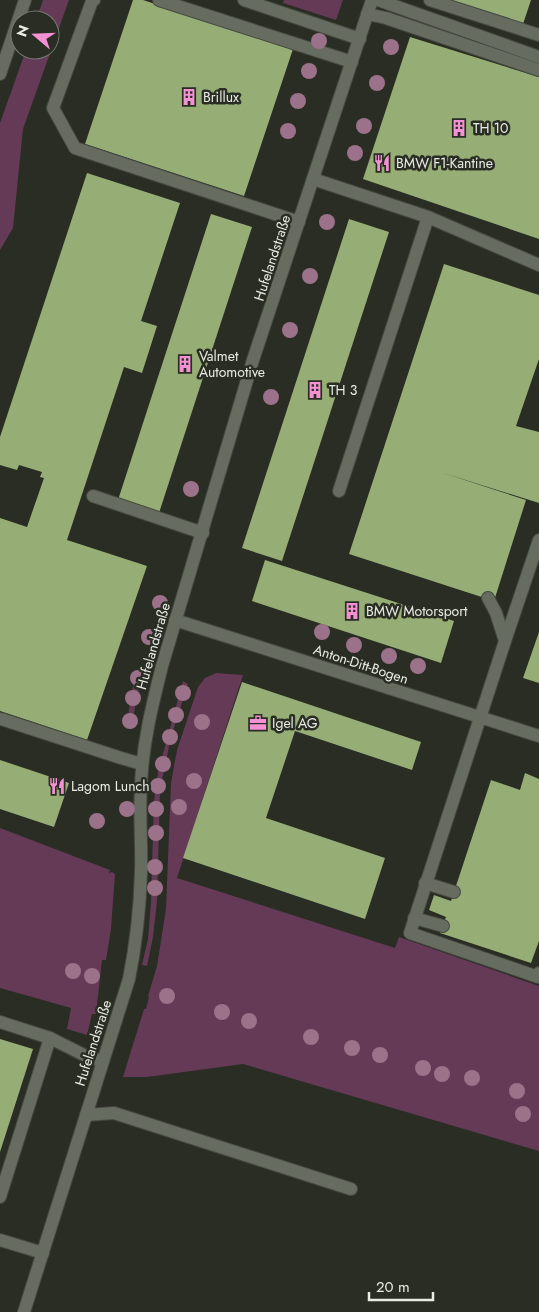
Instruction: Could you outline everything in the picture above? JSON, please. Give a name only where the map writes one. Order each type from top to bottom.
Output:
[{"type":"street","points":[[0,74],[25,0]]},
{"type":"street","points":[[94,0],[92,1],[53,108],[75,148],[299,222]]},
{"type":"street","points":[[159,0],[352,62]]},
{"type":"street","points":[[244,0],[360,38]]},
{"type":"street","name":"Hufelandstraße","points":[[24,1312],[129,978],[137,931],[141,873],[140,788],[142,764],[152,706],[175,620],[203,533],[253,360],[372,0]]},
{"type":"street","points":[[378,0],[539,57]]},
{"type":"street","points":[[430,0],[539,35]]},
{"type":"street","points":[[367,14],[386,18],[539,70]]},
{"type":"street","points":[[313,179],[428,217],[539,265]]},
{"type":"street","points":[[339,491],[428,217]]},
{"type":"street","points":[[92,496],[203,533]]},
{"type":"street","points":[[539,540],[410,933],[538,977],[539,973]]},
{"type":"street","points":[[488,598],[496,613],[505,641]]},
{"type":"street","name":"Anton-Ditt-Bogen","points":[[175,620],[539,736]]},
{"type":"street","points":[[1,718],[142,764]]},
{"type":"street","points":[[426,883],[454,892]]},
{"type":"street","points":[[414,918],[443,926]]},
{"type":"street","points":[[0,1022],[50,1038],[86,1056],[102,1061]]},
{"type":"street","points":[[0,1197],[50,1038]]},
{"type":"street","points":[[86,1115],[114,1113],[351,1189]]},
{"type":"street","points":[[0,1240],[42,1253]]},
{"type":"shaded area","points":[[43,0],[69,0],[60,25],[60,10],[40,10]]},
{"type":"shaded area","points":[[284,0],[343,0],[336,20],[283,3]]},
{"type":"shaded area","points":[[22,60],[48,60],[23,129],[13,228],[0,250],[0,123]]},
{"type":"shaded area","points":[[138,671],[142,672],[132,723],[126,729],[132,690]]},
{"type":"shaded area","points":[[216,673],[243,675],[177,878],[395,948],[399,937],[539,986],[539,1151],[243,1064],[147,1077],[123,1077],[144,1009],[146,1009],[157,966],[166,909],[171,783],[177,750],[198,687],[205,678]]},
{"type":"shaded area","points":[[183,681],[188,684],[171,737],[160,790],[157,901],[153,937],[147,966],[142,965],[148,939],[151,902],[154,801],[158,772]]},
{"type":"shaded area","points":[[0,828],[110,870],[109,873],[115,874],[111,929],[106,960],[102,960],[96,1014],[92,1014],[87,1035],[67,1029],[71,1008],[0,988]]},
{"type":"building","name":"Brillux","points":[[133,0],[143,0],[293,49],[244,196],[85,144]]},
{"type":"building","points":[[450,0],[531,0],[523,24]]},
{"type":"building","name":"TH 10","points":[[410,37],[539,77],[539,239],[363,179]]},
{"type":"building","points":[[87,173],[180,203],[141,321],[157,326],[142,373],[124,367],[67,540],[147,566],[87,740],[0,711],[0,518],[27,527],[44,478],[40,477],[42,472],[19,465],[17,470],[0,465],[0,437]]},
{"type":"building","name":"Valmet Automotive","points":[[211,214],[252,227],[159,513],[118,500]]},
{"type":"building","name":"TH 3","points":[[349,219],[389,232],[282,561],[242,548]]},
{"type":"building","points":[[444,264],[539,295],[539,359],[516,426],[539,432],[539,503],[440,472],[526,500],[494,601],[349,554]]},
{"type":"building","name":"BMW Motorsport","points":[[265,560],[454,621],[441,663],[252,601]]},
{"type":"building","points":[[539,632],[539,683],[523,678]]},
{"type":"building","points":[[242,682],[421,742],[412,770],[295,731],[266,818],[385,858],[365,919],[183,858]]},
{"type":"building","points":[[0,760],[69,783],[54,827],[0,809]]},
{"type":"building","points":[[525,773],[539,779],[539,941],[531,963],[440,933],[446,917],[429,910],[434,895],[451,901],[491,780],[520,790]]},
{"type":"building","points":[[0,1039],[33,1049],[0,1152]]},
{"type":"place","name":"Brillux","points":[[189,97]]},
{"type":"place","name":"TH 10","points":[[459,128]]},
{"type":"place","name":"BMW F1-Kantine","points":[[382,163]]},
{"type":"place","name":"Valmet Automotive","points":[[185,364]]},
{"type":"place","name":"TH 3","points":[[315,390]]},
{"type":"place","name":"BMW Motorsport","points":[[352,611]]},
{"type":"place","name":"Igel AG","points":[[258,723]]},
{"type":"place","name":"Lagom Lunch","points":[[57,786]]}]
